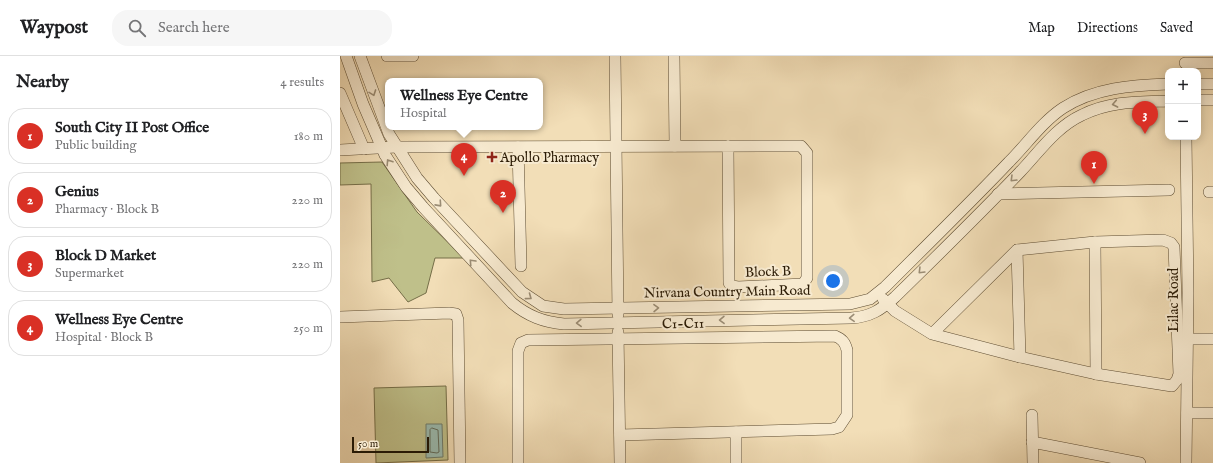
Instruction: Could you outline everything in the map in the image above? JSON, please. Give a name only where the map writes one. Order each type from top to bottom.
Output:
[{"type":"street","points":[[346,56],[363,104],[382,148]]},
{"type":"street","name":"Nirvana Country Main Road","points":[[360,56],[385,123]]},
{"type":"street","points":[[387,56],[413,56]]},
{"type":"street","points":[[615,56],[620,463]]},
{"type":"street","points":[[674,56],[675,146]]},
{"type":"street","points":[[1185,63],[1213,63]]},
{"type":"street","name":"Nirvana Country Main Road","points":[[388,130],[396,147],[417,178],[511,282],[532,300],[553,308],[850,304],[864,302],[878,294],[1010,162],[1037,131],[1063,108],[1104,91],[1139,85],[1165,84]]},
{"type":"street","points":[[1201,84],[1213,84]]},
{"type":"street","points":[[340,93],[364,149]]},
{"type":"street","points":[[1201,100],[1213,100]]},
{"type":"street","name":"Nirvana Country Main Road","points":[[382,148],[406,187],[500,292],[524,313],[550,323],[618,330],[851,318],[869,315],[887,304],[998,194],[1057,132],[1071,120],[1095,109],[1122,102],[1165,101]]},
{"type":"street","name":"Lilac Road","points":[[1186,140],[1188,339],[1186,463]]},
{"type":"street","name":"Block B","points":[[340,150],[396,147],[796,145],[801,146],[806,150],[807,278],[803,284],[738,287],[729,283],[728,146]]},
{"type":"street","points":[[518,146],[521,266]]},
{"type":"street","points":[[998,194],[1169,190]]},
{"type":"street","points":[[878,294],[895,311],[932,334],[1020,357],[1096,374],[1168,387],[1175,384],[1179,374],[1174,247],[1171,243],[1162,240],[1095,242],[1017,250],[932,334]]},
{"type":"street","points":[[1095,242],[1096,374]]},
{"type":"street","points":[[1017,250],[1020,357]]},
{"type":"street","points":[[340,317],[456,314],[458,320],[460,463]]},
{"type":"street","name":"C1-C11","points":[[518,463],[518,351],[522,344],[528,340],[618,330],[835,336],[842,339],[847,350],[847,415],[839,427],[832,429],[736,432]]},
{"type":"street","points":[[1188,339],[1213,338]]},
{"type":"street","points":[[1187,413],[1213,413]]},
{"type":"street","points":[[1032,415],[1033,463]]},
{"type":"street","points":[[620,435],[736,432],[736,463]]},
{"type":"street","points":[[1032,442],[1102,460],[1140,463]]},
{"type":"green space","points":[[382,162],[417,212],[464,258],[435,258],[426,293],[408,302],[389,278],[372,282],[371,184],[340,185],[340,163]]},
{"type":"green space","points":[[446,386],[448,460],[376,463],[374,388]]},
{"type":"water","points":[[426,424],[442,424],[443,457],[426,458]]},
{"type":"place","name":"Block D Market","points":[[1145,134]]},
{"type":"place","name":"Apollo Pharmacy","points":[[492,157]]},
{"type":"place","name":"Wellness Eye Centre","points":[[464,176]]},
{"type":"place","name":"South City II Post Office","points":[[1094,184]]},
{"type":"place","name":"Genius","points":[[503,213]]}]
